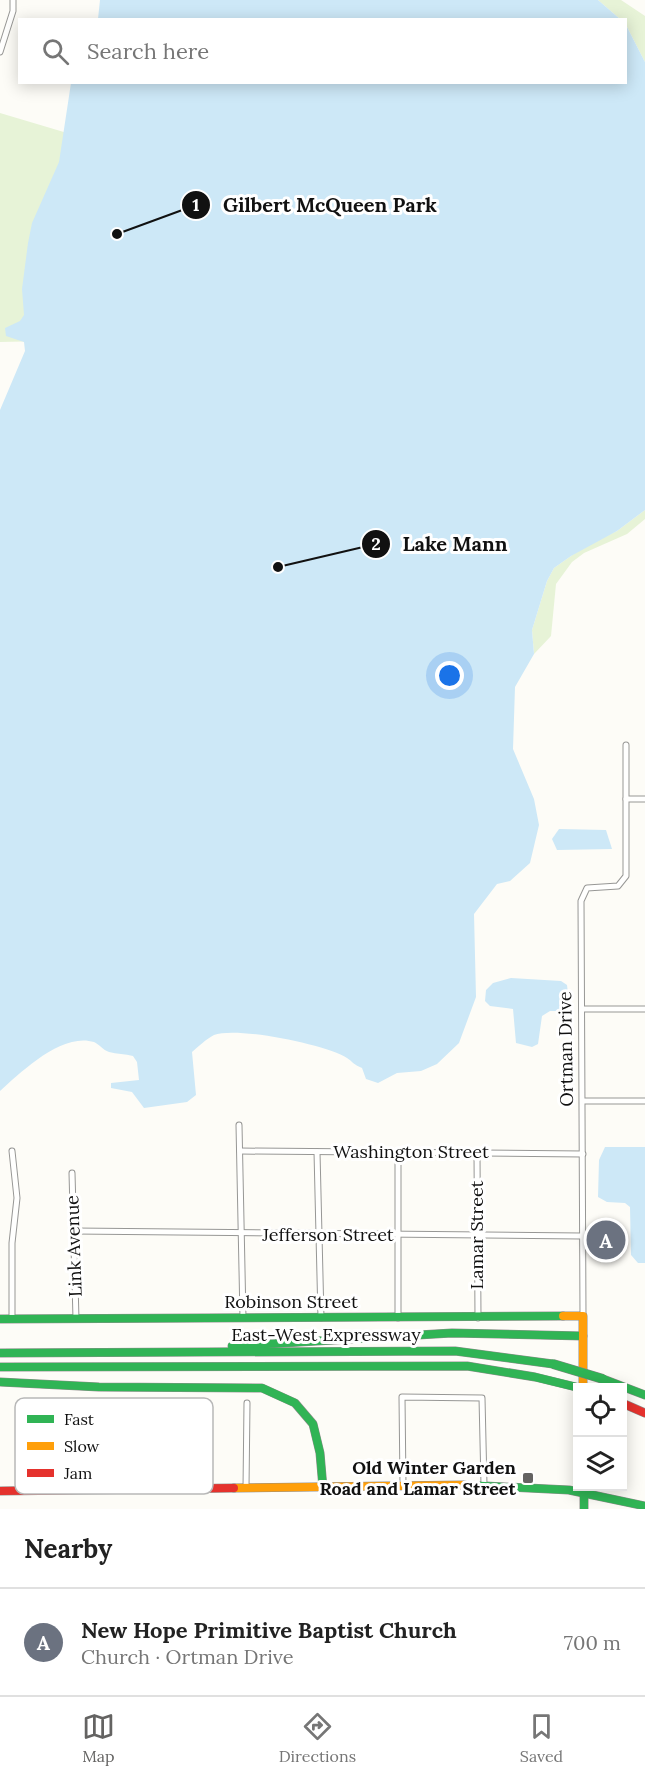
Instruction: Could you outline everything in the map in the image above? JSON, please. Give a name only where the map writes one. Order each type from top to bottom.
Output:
[{"type":"main road","name":"Robinson Street","points":[[0,1318],[583,1316]]},
{"type":"main road","name":"Ortman Drive","points":[[582,1383],[583,1316]]},
{"type":"main road","points":[[67,1353],[306,1343],[474,1331],[526,1331],[583,1336]]},
{"type":"main road","name":"East-West Expressway","points":[[0,1353],[455,1351],[552,1364],[603,1379],[645,1395]]},
{"type":"main road","name":"East-West Expressway","points":[[0,1367],[467,1366],[573,1386]]},
{"type":"main road","points":[[0,1382],[99,1387],[262,1388],[282,1393],[304,1410],[318,1429],[323,1488]]},
{"type":"main road","points":[[627,1405],[645,1413]]},
{"type":"main road","points":[[213,1488],[484,1485],[573,1489]]},
{"type":"main road","points":[[0,1491],[15,1491]]},
{"type":"main road","points":[[584,1491],[584,1509]]},
{"type":"main road","points":[[588,1491],[645,1506]]},
{"type":"street","points":[[0,52],[13,0]]},
{"type":"street","name":"Ortman Drive","points":[[583,1316],[581,1236],[582,895],[592,886],[613,887],[623,882],[626,876],[626,745]]},
{"type":"street","points":[[626,799],[645,800]]},
{"type":"street","points":[[582,1010],[645,1010]]},
{"type":"street","points":[[583,1101],[645,1101]]},
{"type":"street","points":[[239,1125],[243,1318]]},
{"type":"street","points":[[12,1151],[17,1198],[12,1242],[12,1319]]},
{"type":"street","name":"Washington Street","points":[[240,1151],[583,1154]]},
{"type":"street","points":[[317,1152],[321,1318]]},
{"type":"street","points":[[398,1152],[398,1318]]},
{"type":"street","name":"Lamar Street","points":[[477,1153],[478,1318]]},
{"type":"street","name":"Link Avenue","points":[[72,1173],[76,1319]]},
{"type":"street","name":"Jefferson Street","points":[[74,1231],[581,1236]]},
{"type":"street","points":[[403,1486],[402,1397],[482,1398],[484,1485]]},
{"type":"street","points":[[246,1488],[247,1403]]},
{"type":"green space","points":[[598,0],[621,0],[645,16],[645,62],[627,27],[627,18],[619,18]]},
{"type":"green space","points":[[0,113],[235,183],[234,337],[0,342]]},
{"type":"green space","points":[[645,510],[645,519],[627,534],[584,553],[572,562],[556,584],[551,636],[534,654],[532,630],[547,581],[554,568],[585,546],[617,531]]},
{"type":"water","points":[[100,0],[598,0],[619,18],[98,18]]},
{"type":"water","points":[[627,27],[645,62],[645,510],[617,531],[554,568],[547,581],[532,630],[534,654],[515,687],[513,749],[534,799],[539,825],[530,863],[510,881],[497,884],[474,914],[476,997],[459,1043],[437,1064],[421,1071],[397,1073],[378,1083],[366,1079],[362,1068],[347,1058],[321,1048],[282,1038],[225,1033],[214,1035],[192,1052],[196,1095],[187,1102],[144,1108],[132,1092],[111,1088],[111,1083],[139,1080],[137,1062],[133,1056],[109,1052],[94,1042],[82,1040],[56,1048],[43,1056],[0,1091],[0,410],[25,351],[24,342],[6,336],[5,328],[20,321],[24,315],[22,289],[32,223],[59,162],[71,84],[627,84]]},
{"type":"water","points":[[559,829],[606,830],[612,849],[557,850],[552,839]]},
{"type":"water","points":[[511,978],[561,981],[567,985],[570,1011],[550,1011],[542,1016],[538,1044],[532,1047],[516,1043],[513,1009],[490,1006],[485,1001],[486,990],[493,983]]},
{"type":"water","points":[[605,1147],[645,1147],[645,1263],[638,1263],[631,1255],[630,1207],[625,1203],[607,1202],[598,1197],[599,1160]]},
{"type":"traffic: fast","points":[[0,1319],[563,1316]]},
{"type":"traffic: fast","points":[[232,1346],[452,1333],[583,1336]]},
{"type":"traffic: fast","points":[[0,1353],[455,1351],[553,1364]]},
{"type":"traffic: fast","points":[[553,1364],[603,1379]]},
{"type":"traffic: fast","points":[[0,1367],[467,1366],[535,1377],[573,1386]]},
{"type":"traffic: fast","points":[[603,1379],[645,1395]]},
{"type":"traffic: fast","points":[[0,1382],[99,1387],[262,1388],[295,1403],[313,1424],[320,1453],[323,1488]]},
{"type":"traffic: fast","points":[[465,1485],[569,1490],[645,1506]]},
{"type":"traffic: fast","points":[[584,1491],[584,1509]]},
{"type":"traffic: slow","points":[[563,1316],[583,1316],[583,1383]]},
{"type":"traffic: slow","points":[[234,1488],[465,1485]]},
{"type":"traffic: jam","points":[[627,1405],[645,1413]]},
{"type":"traffic: jam","points":[[213,1488],[234,1488]]},
{"type":"traffic: jam","points":[[0,1491],[15,1491]]},
{"type":"place","name":"Gilbert McQueen Park","points":[[117,234]]},
{"type":"place","name":"Lake Mann","points":[[278,567]]},
{"type":"place","name":"New Hope Primitive Baptist Church","points":[[606,1240]]},
{"type":"place","name":"Old Winter Garden Road and Lamar Street","points":[[528,1478]]}]
